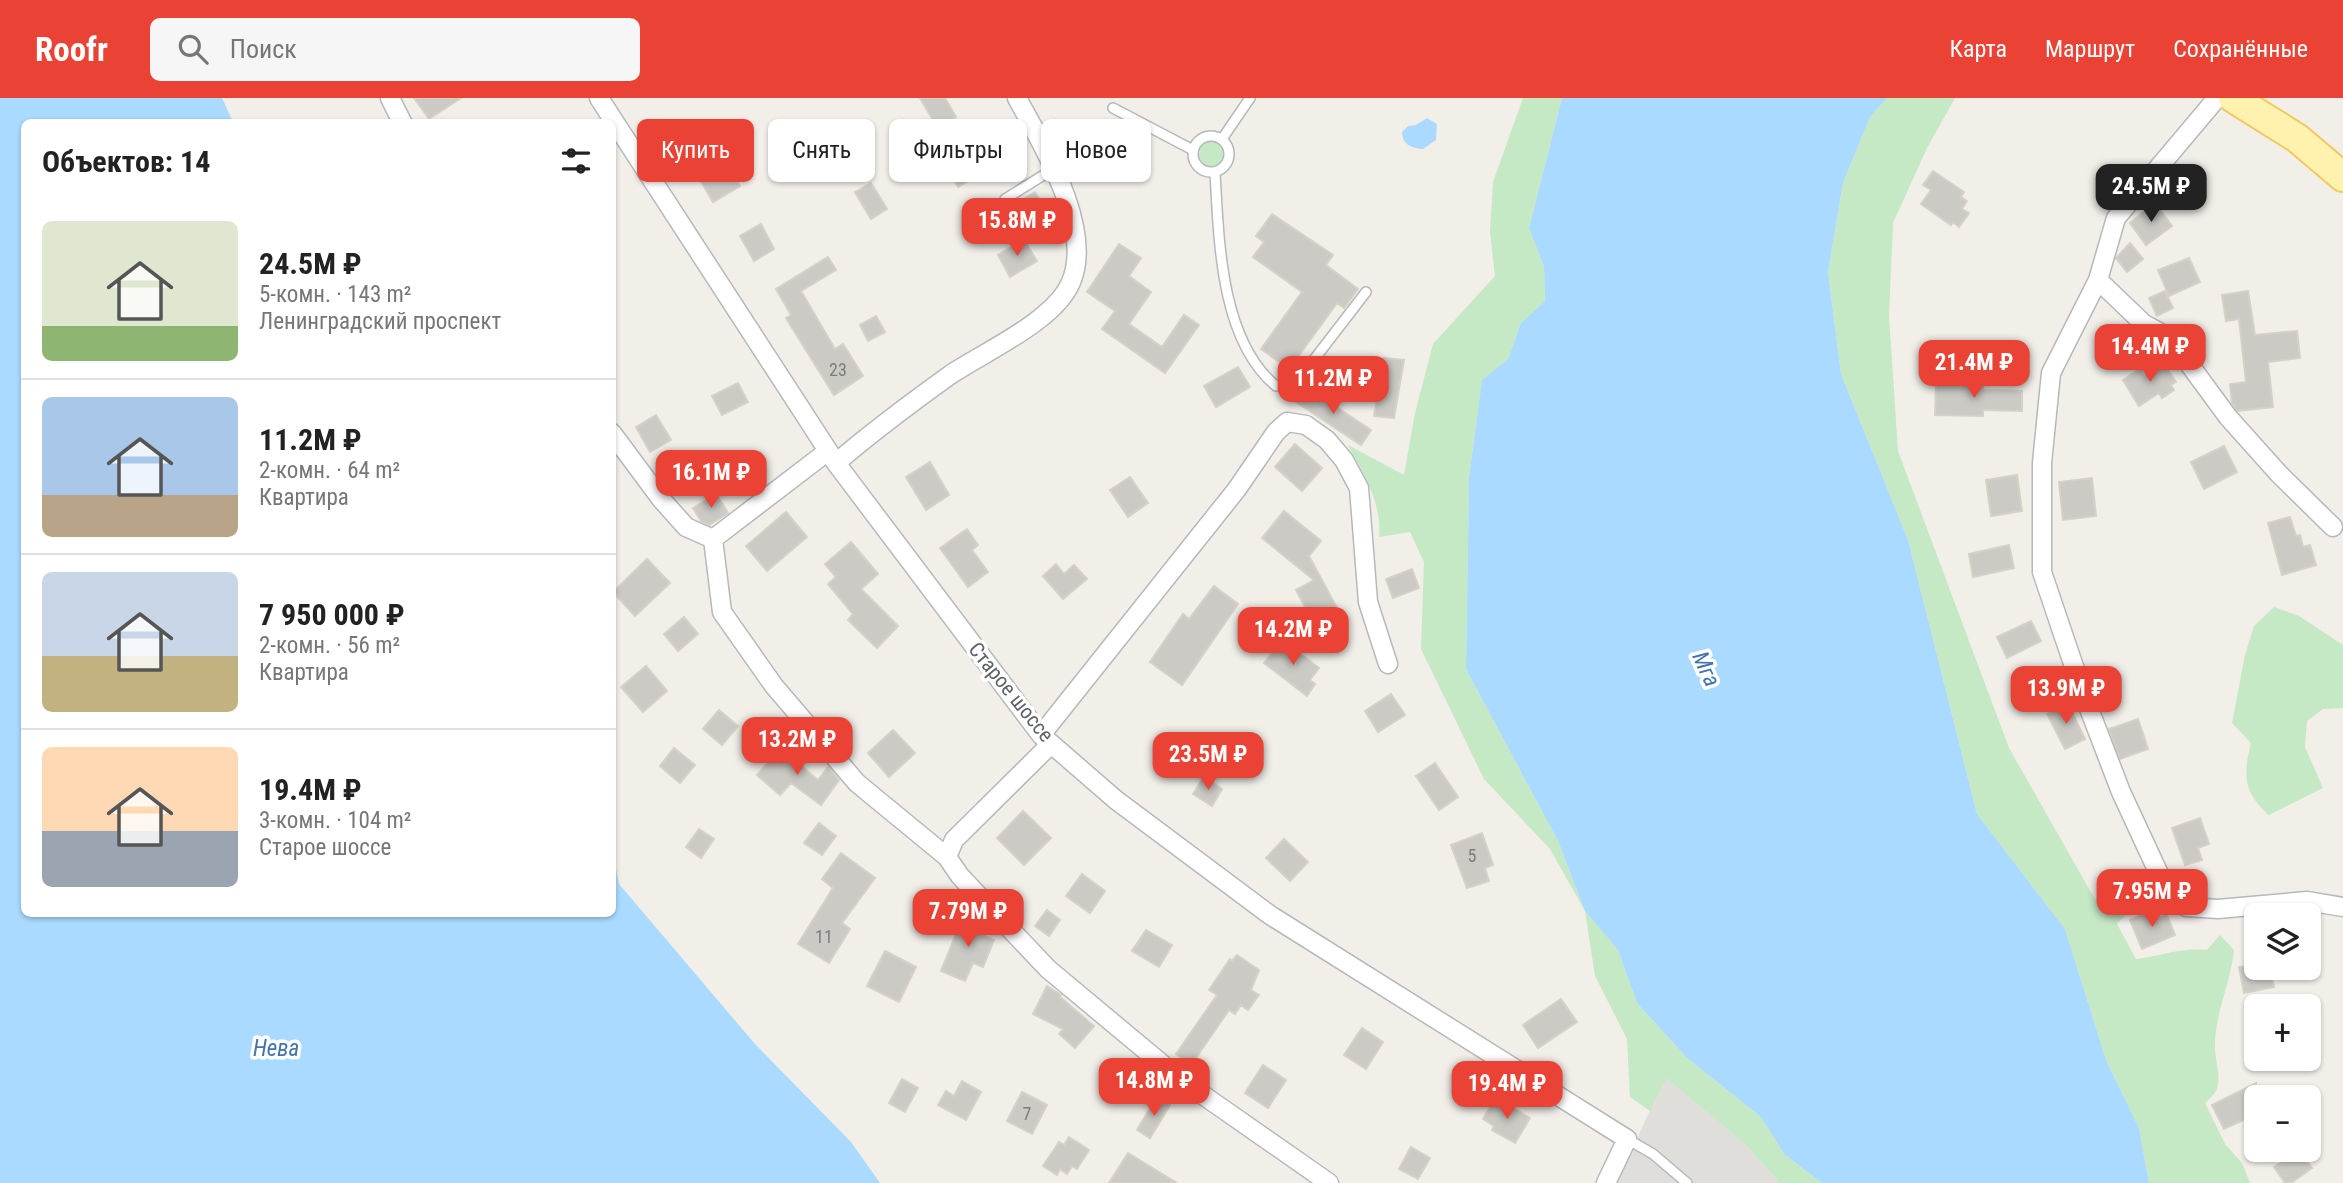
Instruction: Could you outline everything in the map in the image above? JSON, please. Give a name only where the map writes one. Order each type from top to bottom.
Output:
[{"type":"main road","points":[[2233,98],[2297,138],[2342,174]]},
{"type":"street","points":[[390,98],[400,119]]},
{"type":"street","name":"Старое шоссе","points":[[599,98],[613,119]]},
{"type":"street","points":[[1017,98],[1041,142]]},
{"type":"street","points":[[2217,98],[2116,218],[2098,280],[2051,373],[2042,463],[2042,572],[2083,693],[2121,792],[2166,889],[2186,907],[2218,909],[2307,901],[2343,907]]},
{"type":"street","name":"Старое шоссе","points":[[616,124],[832,457],[1046,739],[1116,800],[1270,915],[1627,1139]]},
{"type":"street","points":[[713,539],[1058,303],[1072,281],[1075,253],[1074,224],[1060,182]]},
{"type":"street","points":[[2098,280],[2144,324],[2170,338],[2228,417],[2279,474],[2333,527]]},
{"type":"street","points":[[947,857],[954,840],[1046,739],[1237,489],[1276,432],[1287,422],[1306,425],[1327,440],[1344,460],[1359,488],[1368,602],[1388,664]]},
{"type":"street","points":[[616,438],[661,499],[686,527],[713,539]]},
{"type":"street","points":[[713,539],[722,612],[774,686],[857,783],[947,857],[960,876],[1058,978],[1180,1079],[1329,1183]]},
{"type":"street","points":[[1606,1183],[1627,1139]]},
{"type":"lane","points":[[1222,139],[1250,98]]},
{"type":"lane","points":[[1112,107],[1193,150]]},
{"type":"lane","points":[[1215,136],[1227,144],[1230,158],[1222,170],[1207,172],[1196,164],[1193,150],[1201,138],[1215,136]]},
{"type":"lane","points":[[1215,173],[1219,242],[1228,293],[1241,337],[1262,375],[1276,386],[1296,383],[1366,292]]},
{"type":"lane","points":[[1005,199],[1041,177]]},
{"type":"lane","points":[[1627,1139],[1653,1154],[1687,1183]]},
{"type":"shaded area","points":[[1665,1077],[1745,1144],[1780,1183],[1617,1183]]},
{"type":"green space","points":[[1523,98],[1562,98],[1529,228],[1544,267],[1545,301],[1521,323],[1508,359],[1482,380],[1469,477],[1466,669],[1558,841],[1585,911],[1550,849],[1484,779],[1421,649],[1424,562],[1410,532],[1379,537],[1375,501],[1348,445],[1404,475],[1415,413],[1433,344],[1495,276],[1490,232],[1493,182]]},
{"type":"green space","points":[[1887,98],[1955,98],[1927,148],[1893,223],[1889,316],[1898,451],[2009,748],[2096,901],[2107,876],[2136,874],[2147,892],[2117,924],[2136,959],[2180,951],[2207,950],[2220,935],[2234,950],[2215,1035],[2218,1086],[2205,1103],[2225,1144],[2242,1163],[2250,1183],[2149,1183],[2139,1128],[2106,1060],[2065,929],[1977,814],[1908,540],[1841,374],[1828,272],[1843,183],[1870,117]]},
{"type":"green space","points":[[1212,141],[1221,145],[1225,154],[1221,163],[1212,167],[1203,163],[1199,154],[1203,145]]},
{"type":"green space","points":[[2274,607],[2299,616],[2343,645],[2343,708],[2323,709],[2307,721],[2305,747],[2323,788],[2269,815],[2254,799],[2247,782],[2251,743],[2232,723],[2245,655],[2254,626]]},
{"type":"green space","points":[[1585,911],[1618,950],[1637,1003],[1687,1058],[1761,1117],[1784,1154],[1822,1183],[1780,1183],[1745,1144],[1666,1078],[1650,1111],[1630,1097],[1627,1039],[1595,976]]},
{"type":"water","name":"Нева","points":[[0,98],[222,98],[232,119],[21,119],[21,917],[616,917],[616,870],[619,884],[755,1044],[851,1142],[880,1183],[0,1183]]},
{"type":"water","name":"Мга","points":[[1562,98],[1887,98],[1870,117],[1843,183],[1828,272],[1841,374],[1908,540],[1977,814],[2065,929],[2106,1060],[2139,1128],[2149,1183],[1822,1183],[1784,1154],[1761,1117],[1687,1058],[1637,1003],[1618,950],[1585,911],[1558,841],[1466,669],[1469,477],[1482,380],[1508,359],[1521,323],[1545,301],[1544,267],[1529,228]]},
{"type":"water","points":[[1427,118],[1437,124],[1436,140],[1423,149],[1408,145],[1402,132],[1408,126],[1416,125]]},
{"type":"building","points":[[414,98],[461,98],[429,119]]},
{"type":"building","points":[[920,98],[945,98],[956,117],[932,119]]},
{"type":"building","points":[[1933,171],[1964,192],[1961,197],[1967,201],[1962,209],[1969,213],[1959,227],[1953,222],[1951,225],[1921,204],[1931,190],[1923,185]]},
{"type":"building","points":[[701,182],[738,182],[740,186],[713,202]]},
{"type":"building","points":[[871,183],[887,209],[871,219],[855,192]]},
{"type":"building","points":[[1035,192],[1045,208],[1011,228],[1002,212]]},
{"type":"building","points":[[2155,203],[2172,226],[2146,245],[2130,223]]},
{"type":"building","points":[[1272,214],[1333,255],[1326,265],[1358,289],[1344,308],[1337,303],[1289,369],[1261,349],[1302,292],[1253,257],[1264,242],[1256,236]]},
{"type":"building","points":[[761,224],[774,249],[754,261],[740,236]]},
{"type":"building","points":[[1024,240],[1037,261],[1010,277],[998,255]]},
{"type":"building","points":[[2130,243],[2143,259],[2127,272],[2116,258]]},
{"type":"building","points":[[1119,244],[1141,258],[1129,276],[1151,292],[1129,324],[1162,347],[1184,315],[1199,325],[1165,373],[1102,329],[1115,311],[1087,292]]},
{"type":"building","points":[[828,257],[836,270],[801,291],[835,349],[843,344],[863,376],[834,395],[786,318],[791,315],[776,289]]},
{"type":"building","points":[[2189,258],[2200,282],[2169,296],[2158,270]]},
{"type":"building","points":[[2165,291],[2173,308],[2157,316],[2149,298]]},
{"type":"building","points":[[2248,291],[2255,335],[2297,331],[2300,358],[2268,362],[2273,407],[2237,411],[2232,403],[2230,384],[2246,382],[2239,319],[2226,321],[2222,295]]},
{"type":"building","points":[[876,316],[885,332],[868,341],[860,325]]},
{"type":"building","points":[[1384,358],[1404,360],[1394,418],[1374,416]]},
{"type":"building","points":[[2164,364],[2176,382],[2171,385],[2174,390],[2162,398],[2159,393],[2139,406],[2123,380],[2140,369],[2144,376]]},
{"type":"building","points":[[1238,367],[1250,387],[1216,407],[1204,386]]},
{"type":"building","points":[[738,383],[748,402],[722,415],[712,396]]},
{"type":"building","points":[[1936,383],[1983,384],[1983,390],[2022,391],[2022,411],[1983,410],[1983,416],[1935,415]]},
{"type":"building","points":[[1306,387],[1371,430],[1361,445],[1296,402]]},
{"type":"building","points":[[656,415],[671,440],[650,452],[636,427]]},
{"type":"building","points":[[1295,444],[1322,468],[1302,491],[1275,467]]},
{"type":"building","points":[[2224,446],[2237,472],[2204,489],[2191,462]]},
{"type":"building","points":[[930,462],[949,495],[926,510],[906,477]]},
{"type":"building","points":[[2017,475],[2022,511],[1991,516],[1986,480]]},
{"type":"building","points":[[1130,477],[1148,503],[1128,517],[1110,490]]},
{"type":"building","points":[[2092,478],[2096,516],[2063,520],[2059,482]]},
{"type":"building","points":[[716,494],[728,513],[709,525],[701,521],[693,508]]},
{"type":"building","points":[[1284,511],[1321,541],[1309,556],[1336,606],[1312,620],[1296,590],[1314,580],[1262,538]]},
{"type":"building","points":[[786,512],[807,537],[767,571],[746,546]]},
{"type":"building","points":[[2290,517],[2303,547],[2310,545],[2316,565],[2282,575],[2268,523]]},
{"type":"building","points":[[967,529],[978,545],[972,550],[988,572],[968,587],[940,548]]},
{"type":"building","points":[[851,542],[878,574],[861,589],[898,626],[877,648],[848,620],[853,614],[828,584],[836,577],[825,564]]},
{"type":"building","points":[[2009,545],[2014,568],[1973,577],[1969,554]]},
{"type":"building","points":[[647,559],[670,583],[635,616],[616,595],[616,589]]},
{"type":"building","points":[[1056,564],[1064,574],[1074,565],[1087,579],[1063,599],[1043,576]]},
{"type":"building","points":[[1412,569],[1419,588],[1393,598],[1386,579]]},
{"type":"building","points":[[1214,586],[1238,604],[1182,685],[1150,662],[1183,614],[1189,619]]},
{"type":"building","points":[[684,617],[698,634],[678,651],[664,634]]},
{"type":"building","points":[[2031,621],[2041,641],[2007,658],[1997,637]]},
{"type":"building","points":[[1282,640],[1319,668],[1310,680],[1315,684],[1307,696],[1264,663]]},
{"type":"building","points":[[646,666],[667,691],[643,712],[621,687]]},
{"type":"building","points":[[1391,694],[1405,715],[1378,732],[1365,711]]},
{"type":"building","points":[[2068,704],[2085,739],[2065,749],[2047,714]]},
{"type":"building","points":[[719,710],[738,726],[722,745],[703,729]]},
{"type":"building","points":[[2138,719],[2148,749],[2120,759],[2109,729]]},
{"type":"building","points":[[893,730],[915,753],[889,777],[868,753]]},
{"type":"building","points":[[674,748],[695,765],[680,783],[660,766]]},
{"type":"building","points":[[780,748],[818,780],[828,767],[839,780],[821,805],[791,783],[780,795],[757,775]]},
{"type":"building","points":[[1435,763],[1458,797],[1439,810],[1416,776]]},
{"type":"building","points":[[1204,777],[1222,789],[1212,806],[1193,794]]},
{"type":"building","points":[[1023,811],[1051,838],[1024,865],[997,838]]},
{"type":"building","points":[[2200,818],[2209,844],[2198,848],[2202,860],[2185,865],[2172,828]]},
{"type":"building","points":[[819,823],[836,836],[822,855],[804,843]]},
{"type":"building","points":[[699,829],[714,839],[701,858],[686,847]]},
{"type":"building","points":[[1482,833],[1493,865],[1485,868],[1489,881],[1467,888],[1451,845]]},
{"type":"building","points":[[1284,839],[1308,862],[1290,881],[1266,858]]},
{"type":"building","points":[[841,853],[875,878],[842,923],[850,929],[829,963],[798,944],[833,888],[822,879]]},
{"type":"building","points":[[1082,874],[1105,891],[1090,913],[1066,896]]},
{"type":"building","points":[[1047,910],[1060,920],[1049,936],[1035,926]]},
{"type":"building","points":[[2150,911],[2154,920],[2167,915],[2175,935],[2142,949],[2130,920]]},
{"type":"building","points":[[963,917],[988,927],[984,936],[994,940],[983,967],[973,963],[965,981],[941,971]]},
{"type":"building","points":[[1146,930],[1172,945],[1159,967],[1132,951]]},
{"type":"building","points":[[885,951],[916,967],[899,1002],[867,986]]},
{"type":"building","points":[[1237,955],[1259,970],[1251,990],[1259,995],[1248,1010],[1241,1005],[1235,1014],[1229,1010],[1191,1065],[1176,1054],[1217,995],[1209,990],[1230,959],[1232,961]]},
{"type":"building","points":[[2244,966],[2244,980],[2273,980],[2274,987],[2244,993],[2239,967]]},
{"type":"building","points":[[1047,986],[1061,995],[1060,997],[1094,1026],[1075,1048],[1059,1034],[1063,1029],[1033,1014]]},
{"type":"building","points":[[1561,999],[1577,1022],[1538,1048],[1523,1025]]},
{"type":"building","points":[[1362,1028],[1383,1042],[1366,1069],[1344,1055]]},
{"type":"building","points":[[1263,1065],[1286,1080],[1268,1108],[1245,1093]]},
{"type":"building","points":[[902,1079],[918,1088],[905,1112],[889,1103]]},
{"type":"building","points":[[962,1081],[981,1092],[966,1120],[938,1105],[946,1091],[954,1096]]},
{"type":"building","points":[[2244,1089],[2244,1120],[2224,1129],[2212,1105]]},
{"type":"building","points":[[1022,1092],[1047,1105],[1032,1134],[1007,1121]]},
{"type":"building","points":[[1157,1097],[1170,1105],[1150,1138],[1137,1130]]},
{"type":"building","points":[[1493,1102],[1505,1109],[1508,1105],[1530,1118],[1515,1143],[1492,1130],[1494,1126],[1483,1119]]},
{"type":"building","points":[[1069,1137],[1089,1150],[1077,1169],[1072,1166],[1067,1174],[1060,1169],[1057,1175],[1043,1166],[1059,1142],[1064,1145]]},
{"type":"building","points":[[1411,1147],[1430,1158],[1418,1179],[1399,1169]]},
{"type":"building","points":[[1128,1153],[1177,1183],[1109,1183]]},
{"type":"building","points":[[2282,1162],[2308,1162],[2312,1168],[2291,1183],[2285,1183],[2274,1167]]}]
